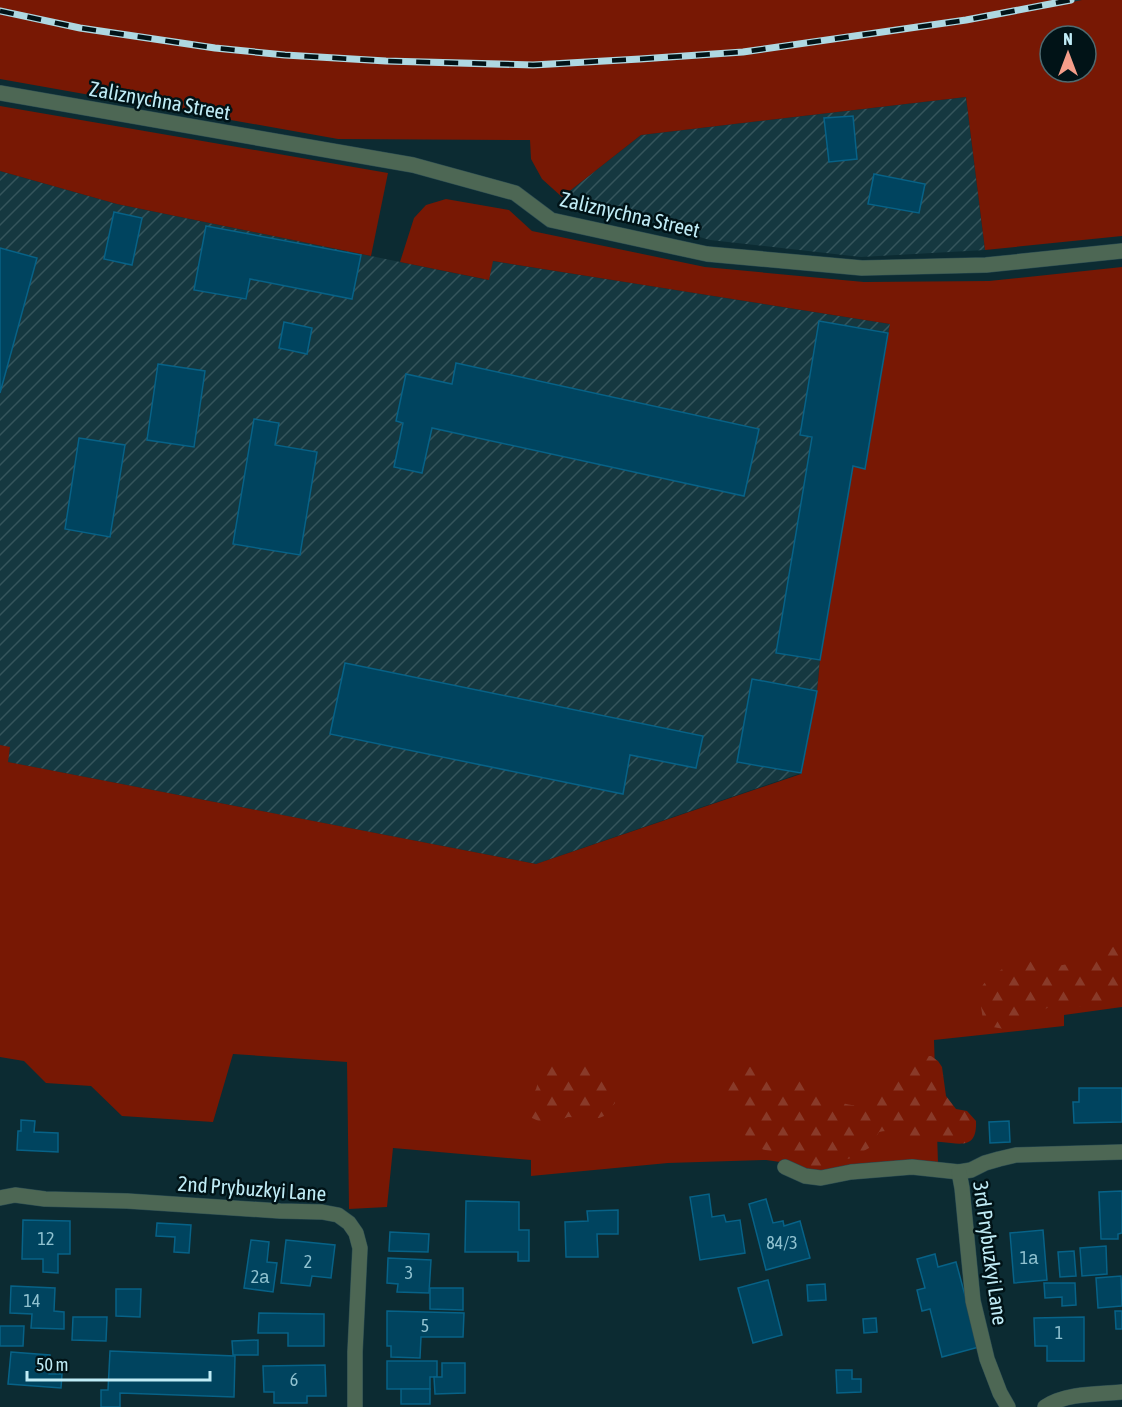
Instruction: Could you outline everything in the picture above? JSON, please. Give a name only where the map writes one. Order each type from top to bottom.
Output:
[{"type":"street","name":"Zaliznychna Street","points":[[0,93],[413,165],[515,193],[551,220],[707,254],[862,268],[986,265],[1122,251]]},
{"type":"street","name":"3rd Prybuzkyi Lane","points":[[785,1167],[805,1176],[821,1178],[851,1172],[912,1167],[959,1172],[971,1170],[999,1158],[1027,1154],[1122,1152]]},
{"type":"street","name":"3rd Prybuzkyi Lane","points":[[959,1172],[973,1301],[987,1359],[1008,1407]]},
{"type":"street","name":"2nd Prybuzkyi Lane","points":[[0,1198],[15,1195],[45,1199],[127,1201],[322,1212],[338,1215],[349,1223],[356,1233],[360,1248],[355,1407]]},
{"type":"street","points":[[1045,1407],[1069,1398],[1122,1392]]},
{"type":"shaded area","points":[[1059,0],[1082,0],[1030,11],[744,55],[533,66],[387,63],[285,57],[215,50],[80,30],[0,13],[0,9],[80,26],[285,54],[532,63],[742,50],[948,20]]},
{"type":"shaded area","points":[[966,97],[985,250],[861,257],[710,240],[562,197],[641,135]]},
{"type":"shaded area","points":[[0,171],[117,204],[488,280],[492,261],[890,324],[865,469],[853,467],[820,660],[817,691],[801,773],[536,864],[7,762],[10,748],[0,745]]},
{"type":"green space","points":[[0,0],[1059,0],[948,20],[742,50],[532,63],[285,54],[215,46],[80,26],[0,9]]},
{"type":"green space","points":[[1082,0],[1122,0],[1122,236],[985,250],[966,97],[641,135],[562,197],[542,179],[531,159],[530,140],[338,139],[0,79],[0,13],[80,30],[215,50],[285,57],[387,63],[533,66],[744,55],[950,24]]},
{"type":"green space","points":[[0,106],[388,173],[371,256],[117,204],[0,171]]},
{"type":"green space","points":[[446,199],[509,210],[532,231],[705,267],[864,282],[989,281],[1122,267],[1122,1007],[1064,1015],[1064,1026],[934,1040],[938,1163],[816,1174],[787,1163],[766,1160],[668,1163],[531,1176],[531,1160],[393,1148],[387,1207],[349,1209],[347,1062],[233,1054],[213,1122],[122,1116],[91,1086],[46,1083],[24,1061],[0,1057],[0,745],[10,747],[8,762],[536,864],[801,774],[817,691],[820,660],[853,466],[865,468],[890,324],[493,261],[489,280],[400,262],[414,218],[426,205]]},
{"type":"green space","points":[[1122,943],[1122,1001],[1085,1007],[1057,1005],[1047,1008],[1017,1027],[1004,1029],[993,1027],[983,1020],[980,999],[982,987],[993,976],[1010,965],[1019,961],[1028,961],[1051,966],[1064,965]]},
{"type":"green space","points":[[913,1056],[931,1056],[938,1061],[942,1067],[946,1096],[956,1109],[967,1111],[976,1121],[974,1136],[967,1143],[926,1141],[884,1131],[879,1132],[869,1148],[851,1158],[818,1167],[809,1167],[757,1148],[749,1142],[739,1115],[718,1096],[718,1085],[727,1077],[745,1068],[757,1067],[775,1076],[802,1081],[848,1105],[864,1104],[873,1098]]},
{"type":"green space","points":[[592,1063],[606,1074],[613,1091],[615,1103],[604,1116],[599,1118],[568,1117],[552,1123],[543,1123],[532,1118],[528,1111],[529,1101],[541,1073],[552,1065],[571,1066]]},
{"type":"building","points":[[853,116],[857,159],[829,162],[824,118]]},
{"type":"building","points":[[874,174],[925,184],[919,213],[868,204]]},
{"type":"building","points":[[114,212],[142,218],[132,265],[104,259]]},
{"type":"building","points":[[206,226],[361,255],[352,299],[250,279],[246,299],[194,290]]},
{"type":"building","points":[[0,248],[37,258],[0,393]]},
{"type":"building","points":[[819,321],[888,333],[865,469],[853,466],[820,660],[776,653],[812,437],[800,435]]},
{"type":"building","points":[[284,322],[312,328],[307,354],[279,348]]},
{"type":"building","points":[[456,363],[759,429],[744,496],[432,428],[422,473],[394,467],[403,423],[396,421],[406,374],[452,384]]},
{"type":"building","points":[[158,364],[205,371],[194,447],[147,440]]},
{"type":"building","points":[[254,419],[279,423],[275,445],[317,452],[300,555],[233,544]]},
{"type":"building","points":[[79,438],[125,445],[110,537],[65,529]]},
{"type":"building","points":[[345,663],[703,736],[696,768],[630,755],[623,794],[330,734]]},
{"type":"building","points":[[752,679],[817,691],[801,773],[737,762]]},
{"type":"building","points":[[1079,1088],[1122,1088],[1122,1122],[1074,1123],[1073,1102],[1079,1102]]},
{"type":"building","points":[[21,1120],[35,1121],[34,1132],[58,1133],[58,1152],[17,1150]]},
{"type":"building","points":[[1009,1121],[1010,1142],[990,1143],[989,1122]]},
{"type":"building","points":[[1122,1191],[1122,1233],[1118,1234],[1118,1239],[1101,1239],[1099,1192]]},
{"type":"building","points":[[709,1194],[712,1217],[724,1215],[726,1222],[740,1220],[745,1253],[700,1260],[690,1197]]},
{"type":"building","points":[[766,1199],[773,1223],[783,1221],[784,1226],[800,1221],[810,1258],[766,1270],[749,1204]]},
{"type":"building","points":[[466,1201],[519,1202],[519,1230],[529,1230],[529,1261],[518,1261],[518,1252],[465,1252]]},
{"type":"building","points":[[618,1210],[618,1234],[597,1234],[598,1257],[566,1257],[565,1222],[588,1221],[587,1211]]},
{"type":"building","points":[[23,1220],[70,1221],[70,1254],[58,1254],[58,1273],[43,1272],[43,1259],[22,1259]]},
{"type":"building","points":[[157,1223],[191,1225],[189,1253],[174,1252],[175,1237],[156,1236]]},
{"type":"building","points":[[1043,1230],[1047,1280],[1014,1283],[1010,1233]]},
{"type":"building","points":[[390,1232],[429,1234],[428,1252],[389,1251]]},
{"type":"building","points":[[251,1240],[269,1242],[267,1262],[277,1263],[273,1292],[244,1288]]},
{"type":"building","points":[[286,1240],[335,1245],[331,1278],[312,1276],[310,1286],[281,1283]]},
{"type":"building","points":[[1106,1246],[1107,1274],[1082,1276],[1080,1248]]},
{"type":"building","points":[[1074,1251],[1076,1276],[1060,1277],[1058,1252]]},
{"type":"building","points":[[935,1254],[938,1267],[956,1262],[979,1347],[942,1357],[930,1309],[922,1311],[917,1290],[925,1288],[917,1259]]},
{"type":"building","points":[[388,1258],[431,1260],[429,1293],[397,1292],[398,1284],[387,1283]]},
{"type":"building","points":[[1121,1276],[1122,1306],[1098,1308],[1096,1278]]},
{"type":"building","points":[[768,1280],[782,1335],[753,1343],[738,1288]]},
{"type":"building","points":[[1044,1283],[1075,1283],[1076,1305],[1062,1306],[1062,1297],[1045,1298]]},
{"type":"building","points":[[825,1284],[826,1300],[808,1301],[807,1285]]},
{"type":"building","points":[[11,1286],[55,1288],[54,1311],[64,1312],[64,1329],[31,1328],[32,1314],[10,1313]]},
{"type":"building","points":[[430,1288],[463,1288],[463,1310],[430,1309]]},
{"type":"building","points":[[116,1289],[141,1289],[140,1317],[116,1316]]},
{"type":"building","points":[[387,1311],[464,1313],[463,1337],[421,1337],[420,1358],[391,1357],[391,1346],[387,1346]]},
{"type":"building","points":[[1115,1311],[1122,1311],[1122,1329],[1116,1329]]},
{"type":"building","points":[[259,1313],[324,1314],[324,1346],[288,1346],[288,1333],[258,1333]]},
{"type":"building","points":[[73,1317],[107,1317],[106,1341],[72,1340]]},
{"type":"building","points":[[1084,1317],[1084,1361],[1047,1361],[1047,1346],[1035,1346],[1034,1318]]},
{"type":"building","points":[[876,1318],[877,1332],[864,1333],[863,1319]]},
{"type":"building","points":[[0,1326],[24,1326],[23,1346],[0,1346]]},
{"type":"building","points":[[258,1340],[258,1355],[233,1355],[232,1341]]},
{"type":"building","points":[[110,1351],[235,1356],[234,1397],[120,1393],[120,1407],[101,1407],[101,1390],[108,1390]]},
{"type":"building","points":[[11,1352],[50,1355],[49,1374],[62,1374],[61,1388],[8,1384]]},
{"type":"building","points":[[387,1361],[437,1361],[437,1377],[430,1377],[430,1389],[387,1389]]},
{"type":"building","points":[[442,1363],[465,1363],[465,1393],[435,1394],[434,1377],[442,1377]]},
{"type":"building","points":[[325,1365],[326,1396],[307,1396],[307,1403],[274,1403],[274,1392],[264,1392],[263,1366]]},
{"type":"building","points":[[836,1370],[852,1370],[852,1379],[861,1379],[861,1392],[837,1393]]},
{"type":"building","points":[[401,1389],[430,1389],[430,1404],[401,1404]]},
{"type":"railway","points":[[0,11],[80,28],[215,48],[386,61],[533,65],[743,52],[966,20],[1071,0]]}]
